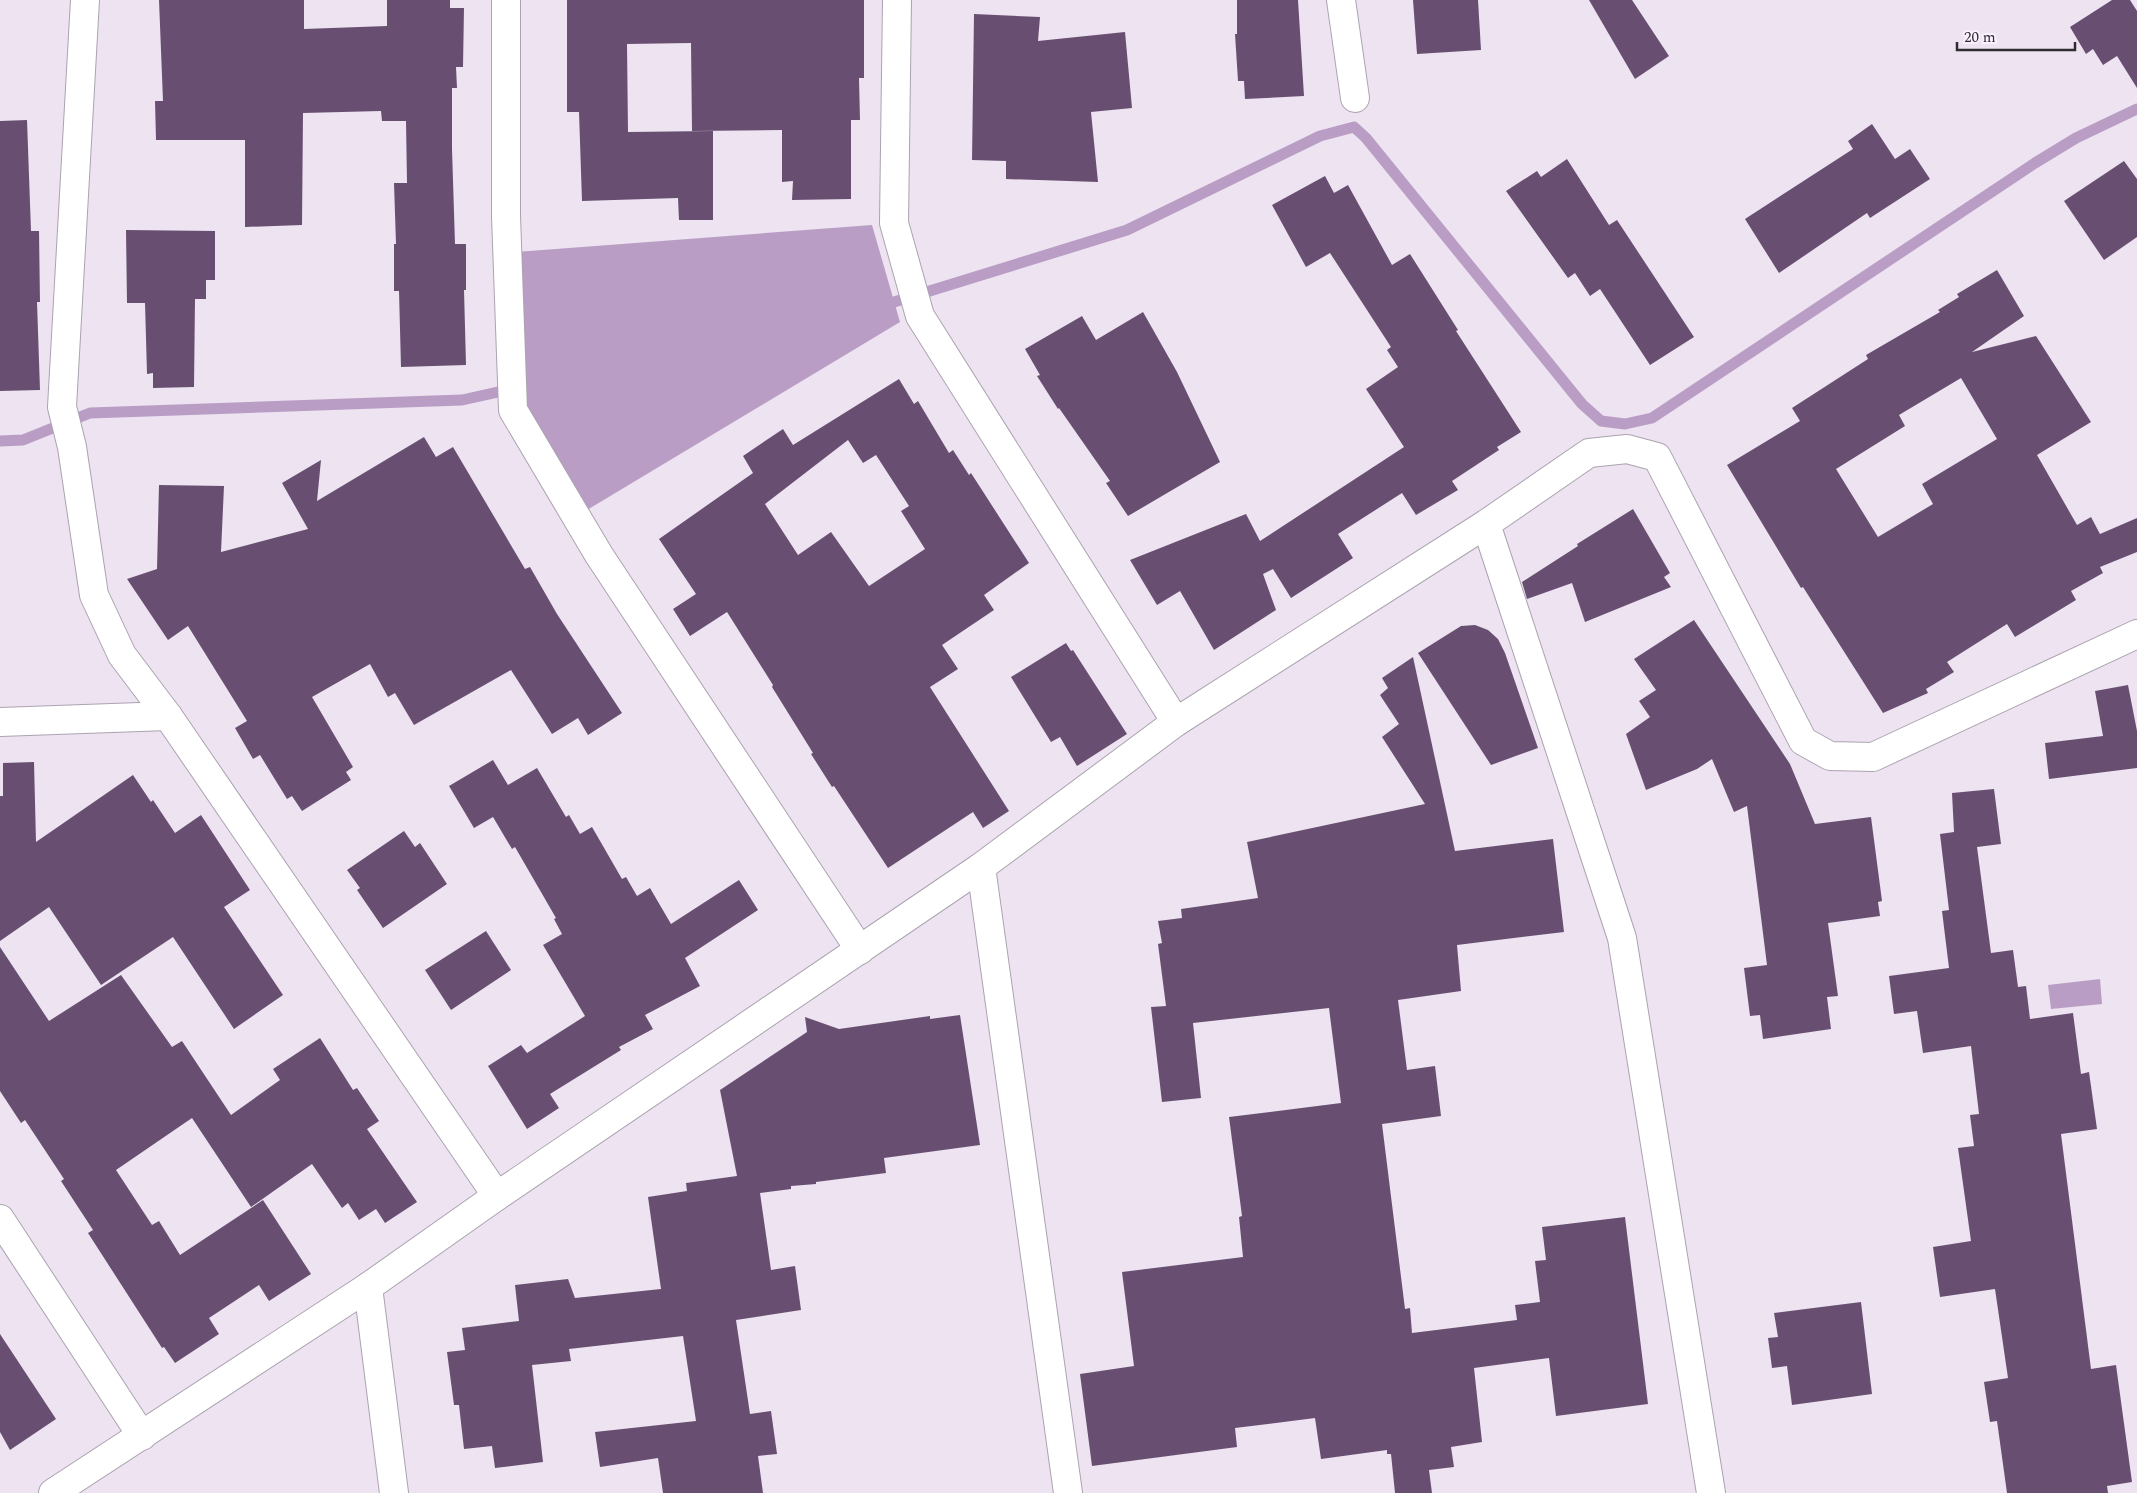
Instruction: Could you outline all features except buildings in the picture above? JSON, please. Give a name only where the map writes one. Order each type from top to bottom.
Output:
[{"type":"street","points":[[85,0],[62,406],[72,447],[94,595],[122,654],[168,716],[497,1196]]},
{"type":"street","points":[[506,0],[506,226],[513,410],[599,555],[860,950]]},
{"type":"street","points":[[896,0],[894,223],[920,316],[1176,722]]},
{"type":"street","points":[[1341,0],[1355,98]]},
{"type":"street","points":[[53,1493],[368,1287],[497,1196],[981,868],[1176,722],[1486,524],[1589,453],[1627,449],[1657,457],[1802,741],[1830,756],[1873,757],[2137,634]]},
{"type":"street","points":[[1486,524],[1622,938],[1712,1493]]},
{"type":"street","points":[[0,722],[168,716]]},
{"type":"street","points":[[981,868],[1068,1493]]},
{"type":"street","points":[[0,1219],[142,1436]]},
{"type":"street","points":[[368,1287],[394,1493]]},
{"type":"shaded area","points":[[872,225],[900,322],[582,513],[522,409],[516,252]]},
{"type":"shaded area","points":[[2100,979],[2102,1004],[2051,1009],[2048,985]]},
{"type":"waterway","points":[[881,306],[1127,230],[1320,136],[1354,127],[1366,138],[1582,404],[1601,421],[1625,424],[1652,418],[2035,163],[2076,138],[2137,109]]},
{"type":"waterway","points":[[0,441],[23,440],[90,413],[462,400],[512,389]]}]
